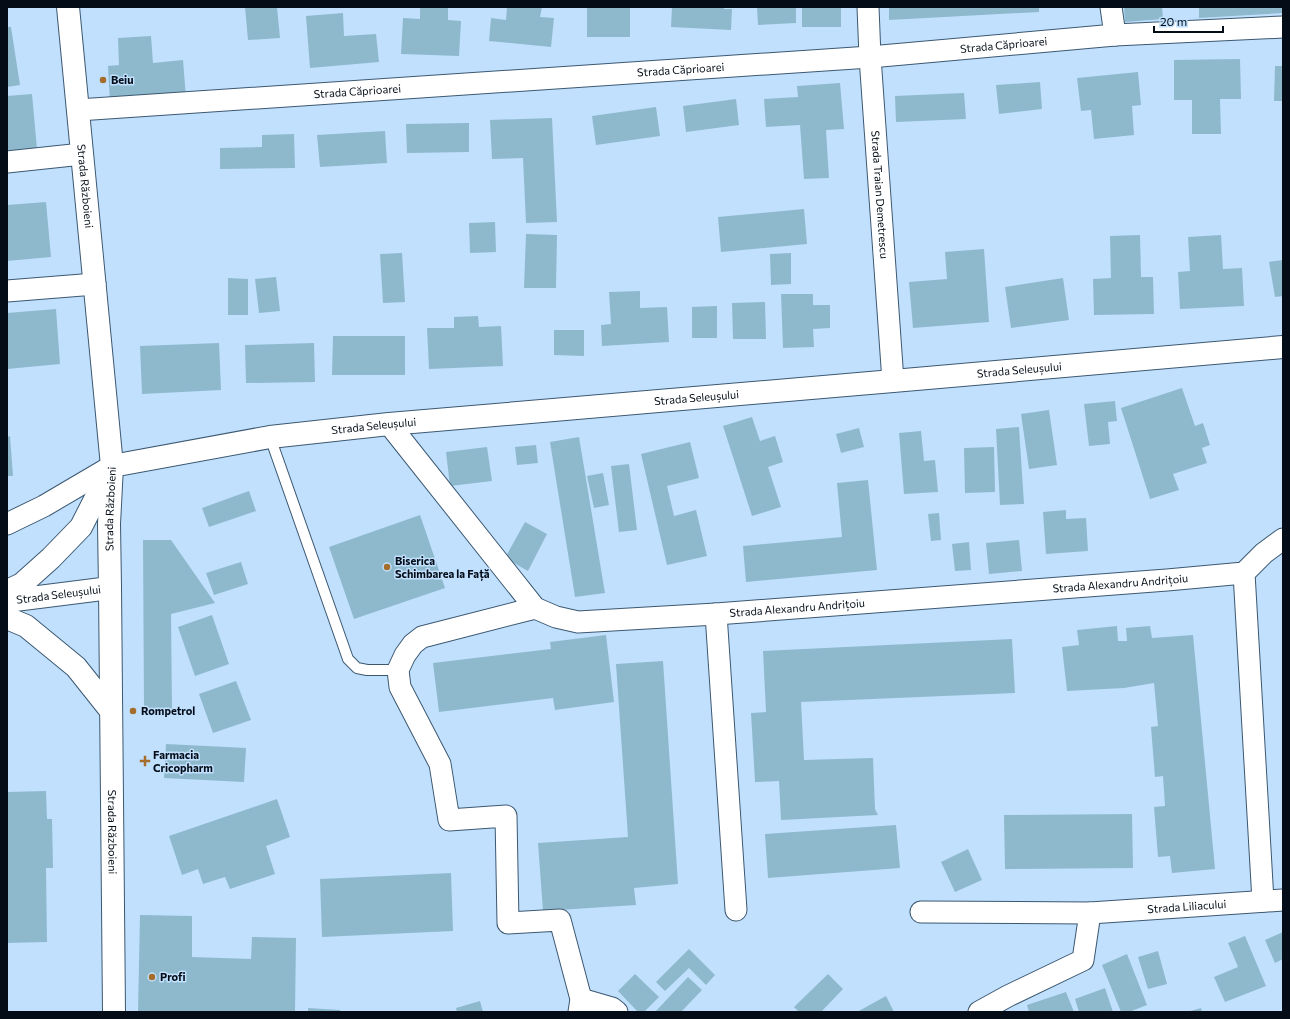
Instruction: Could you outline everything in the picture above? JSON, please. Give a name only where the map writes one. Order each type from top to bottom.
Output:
[{"type":"main road","name":"Strada Războieni","points":[[68,7],[112,466],[109,524],[114,1012]]},
{"type":"main road","name":"Strada Seleușului","points":[[112,466],[270,437],[389,424],[1283,347]]},
{"type":"main road","points":[[7,591],[22,584],[51,558],[81,527],[112,466]]},
{"type":"main road","name":"Strada Seleușului","points":[[7,601],[110,588]]},
{"type":"main road","points":[[7,618],[26,626],[71,663],[111,711]]},
{"type":"street","name":"Strada Traian Demetrescu","points":[[868,7],[870,57],[893,381]]},
{"type":"street","points":[[1111,7],[1115,35]]},
{"type":"street","name":"Strada Căprioarei","points":[[78,110],[870,57],[1115,35],[1283,27]]},
{"type":"street","points":[[7,162],[82,154]]},
{"type":"street","points":[[7,291],[95,284]]},
{"type":"street","name":"Strada Alexandru Andrițoiu","points":[[389,424],[535,608],[556,617],[578,622],[716,614],[1244,573]]},
{"type":"street","points":[[7,524],[44,506],[112,466]]},
{"type":"street","points":[[1273,900],[1244,573],[1264,553],[1283,539]]},
{"type":"street","points":[[535,608],[422,637],[413,644],[405,655],[398,670],[400,687],[440,764],[449,820],[506,816],[508,923],[560,920],[580,1006],[612,1008],[617,1012]]},
{"type":"street","points":[[716,614],[736,910]]},
{"type":"street","name":"Strada Liliacului","points":[[921,912],[1090,913],[1273,900]]},
{"type":"street","points":[[979,1012],[1008,996],[1082,960],[1090,913]]},
{"type":"lane","points":[[270,437],[348,659],[357,668],[367,670],[398,670]]},
{"type":"building","points":[[245,7],[277,7],[280,38],[248,40]]},
{"type":"building","points":[[420,7],[448,7],[448,20],[461,21],[459,56],[401,54],[403,18],[420,19]]},
{"type":"building","points":[[507,7],[542,7],[540,17],[554,18],[551,47],[489,41],[491,18],[506,20]]},
{"type":"building","points":[[630,7],[630,37],[587,37],[587,8]]},
{"type":"building","points":[[672,7],[724,7],[724,9],[732,9],[731,30],[671,27]]},
{"type":"building","points":[[757,7],[796,7],[796,23],[758,25]]},
{"type":"building","points":[[802,7],[841,7],[841,27],[802,27]]},
{"type":"building","points":[[889,7],[1039,7],[1039,12],[889,20]]},
{"type":"building","points":[[1124,7],[1162,7],[1163,19],[1125,22]]},
{"type":"building","points":[[1199,7],[1283,7],[1283,13],[1199,18]]},
{"type":"building","points":[[343,13],[344,36],[376,34],[379,62],[310,68],[306,16]]},
{"type":"building","points":[[7,27],[11,27],[20,85],[7,87]]},
{"type":"building","points":[[151,36],[153,63],[183,60],[186,98],[110,103],[108,66],[119,65],[118,38]]},
{"type":"building","points":[[1240,59],[1241,99],[1220,99],[1221,134],[1192,134],[1192,100],[1174,100],[1174,60]]},
{"type":"building","points":[[1275,66],[1283,66],[1283,101],[1274,101]]},
{"type":"building","points":[[1138,72],[1141,105],[1132,106],[1134,135],[1094,139],[1091,110],[1081,111],[1077,78]]},
{"type":"building","points":[[1040,82],[1042,109],[999,114],[996,85]]},
{"type":"building","points":[[840,83],[844,129],[826,130],[829,178],[804,179],[800,125],[766,127],[764,99],[798,97],[797,86]]},
{"type":"building","points":[[964,93],[966,119],[896,122],[895,96]]},
{"type":"building","points":[[32,94],[37,149],[7,152],[7,96]]},
{"type":"building","points":[[736,99],[739,125],[686,132],[683,106]]},
{"type":"building","points":[[656,107],[660,136],[596,145],[592,116]]},
{"type":"building","points":[[552,118],[557,222],[526,223],[523,158],[492,159],[490,120]]},
{"type":"building","points":[[469,123],[469,152],[407,153],[406,124]]},
{"type":"building","points":[[385,131],[387,163],[320,167],[317,135]]},
{"type":"building","points":[[294,134],[295,168],[220,169],[220,148],[262,147],[262,135]]},
{"type":"building","points":[[46,202],[51,257],[7,261],[7,205]]},
{"type":"building","points":[[804,209],[807,244],[721,252],[718,217]]},
{"type":"building","points":[[495,222],[496,252],[470,253],[469,223]]},
{"type":"building","points":[[526,234],[557,235],[556,288],[524,288]]},
{"type":"building","points":[[1140,235],[1141,277],[1153,277],[1154,314],[1094,315],[1093,279],[1111,278],[1110,236]]},
{"type":"building","points":[[1221,235],[1223,269],[1242,268],[1244,306],[1180,309],[1178,272],[1190,271],[1188,237]]},
{"type":"building","points":[[984,249],[989,322],[913,328],[909,282],[947,279],[945,252]]},
{"type":"building","points":[[402,253],[405,302],[383,303],[380,254]]},
{"type":"building","points":[[791,253],[791,284],[771,285],[770,254]]},
{"type":"building","points":[[1283,260],[1283,296],[1275,297],[1269,262]]},
{"type":"building","points":[[276,277],[280,311],[259,313],[255,279]]},
{"type":"building","points":[[228,278],[248,279],[248,315],[228,315]]},
{"type":"building","points":[[1063,278],[1069,320],[1011,328],[1005,287]]},
{"type":"building","points":[[640,291],[640,308],[667,307],[669,342],[602,346],[601,325],[611,324],[609,292]]},
{"type":"building","points":[[781,294],[813,294],[813,305],[830,305],[830,328],[813,329],[814,347],[783,348]]},
{"type":"building","points":[[765,302],[766,339],[733,339],[732,303]]},
{"type":"building","points":[[717,306],[717,338],[692,338],[692,307]]},
{"type":"building","points":[[56,309],[60,364],[7,369],[7,313]]},
{"type":"building","points":[[478,316],[479,327],[501,326],[503,366],[429,369],[427,328],[454,328],[454,317]]},
{"type":"building","points":[[554,330],[584,330],[584,356],[554,355]]},
{"type":"building","points":[[333,336],[405,336],[405,375],[332,375]]},
{"type":"building","points":[[219,343],[221,390],[142,394],[140,346]]},
{"type":"building","points":[[314,343],[315,382],[246,383],[245,345]]},
{"type":"building","points":[[1182,388],[1195,426],[1203,423],[1210,445],[1202,448],[1207,463],[1173,474],[1179,490],[1150,499],[1121,408]]},
{"type":"building","points":[[1115,401],[1117,421],[1108,422],[1110,444],[1089,446],[1084,404]]},
{"type":"building","points":[[1049,410],[1057,465],[1029,469],[1021,414]]},
{"type":"building","points":[[752,417],[760,441],[775,436],[783,462],[768,467],[781,507],[752,516],[723,426]]},
{"type":"building","points":[[1019,427],[1024,504],[1000,505],[996,429]]},
{"type":"building","points":[[859,428],[864,447],[841,453],[836,434]]},
{"type":"building","points":[[921,431],[924,461],[935,460],[938,492],[904,494],[899,433]]},
{"type":"building","points":[[10,436],[13,476],[7,476],[7,437]]},
{"type":"building","points":[[579,437],[605,593],[575,597],[550,442]]},
{"type":"building","points":[[690,442],[699,478],[667,486],[674,516],[696,510],[707,556],[667,565],[641,454]]},
{"type":"building","points":[[536,445],[538,463],[517,465],[515,447]]},
{"type":"building","points":[[487,447],[492,481],[450,486],[446,452]]},
{"type":"building","points":[[994,447],[995,492],[965,493],[964,448]]},
{"type":"building","points":[[629,464],[637,530],[619,532],[611,466]]},
{"type":"building","points":[[603,473],[609,505],[594,508],[587,476]]},
{"type":"building","points":[[868,480],[877,570],[746,582],[743,546],[842,537],[837,483]]},
{"type":"building","points":[[249,491],[256,511],[209,527],[202,508]]},
{"type":"building","points":[[1066,510],[1066,519],[1086,518],[1088,551],[1046,554],[1043,512]]},
{"type":"building","points":[[939,513],[941,540],[931,541],[928,514]]},
{"type":"building","name":"Biserica Schimbarea la Față","points":[[420,515],[445,588],[354,619],[329,547]]},
{"type":"building","points":[[525,522],[547,534],[528,571],[505,558]]},
{"type":"building","points":[[143,540],[171,540],[215,603],[171,614],[172,709],[144,709]]},
{"type":"building","points":[[1019,540],[1022,571],[989,574],[986,543]]},
{"type":"building","points":[[969,542],[971,570],[955,571],[952,544]]},
{"type":"building","points":[[241,562],[248,584],[214,595],[206,573]]},
{"type":"building","points":[[212,615],[229,664],[195,676],[178,627]]},
{"type":"building","points":[[1117,626],[1118,641],[1127,641],[1126,628],[1150,626],[1152,638],[1193,635],[1215,869],[1172,873],[1170,856],[1158,857],[1154,807],[1165,806],[1163,776],[1155,777],[1151,727],[1158,726],[1154,683],[1124,688],[1067,691],[1062,647],[1079,645],[1077,630]]},
{"type":"building","points":[[606,635],[614,702],[555,710],[553,698],[439,712],[433,663],[551,649],[550,642]]},
{"type":"building","points":[[1012,639],[1015,693],[801,702],[804,760],[873,758],[875,809],[878,815],[781,820],[779,781],[755,782],[751,713],[766,712],[763,651]]},
{"type":"building","points":[[663,661],[678,884],[634,888],[636,905],[543,911],[538,843],[628,837],[616,664]]},
{"type":"building","points":[[236,681],[251,720],[213,733],[199,694]]},
{"type":"building","points":[[166,744],[246,748],[244,782],[164,778]]},
{"type":"building","points":[[46,791],[47,819],[52,819],[53,868],[46,868],[47,942],[7,943],[7,792]]},
{"type":"building","points":[[277,799],[290,837],[266,846],[275,874],[230,889],[225,877],[203,884],[198,869],[182,875],[169,836]]},
{"type":"building","points":[[1132,814],[1133,868],[1005,869],[1004,815]]},
{"type":"building","points":[[896,825],[900,868],[768,878],[765,834]]},
{"type":"building","points":[[968,849],[982,880],[955,892],[941,862]]},
{"type":"building","points":[[451,873],[453,931],[322,937],[320,879]]},
{"type":"building","points":[[140,915],[192,916],[192,957],[251,959],[252,937],[296,938],[295,1012],[138,1012]]},
{"type":"building","points":[[1283,932],[1283,959],[1275,963],[1265,940]]},
{"type":"building","points":[[1245,936],[1266,986],[1225,1002],[1214,977],[1238,967],[1228,943]]},
{"type":"building","points":[[689,949],[715,975],[706,985],[689,968],[665,991],[656,982]]},
{"type":"building","points":[[1158,951],[1167,984],[1148,989],[1138,957]]},
{"type":"building","points":[[1127,954],[1147,1005],[1129,1012],[1121,1012],[1102,965]]},
{"type":"building","points":[[635,974],[659,997],[644,1012],[638,1012],[618,991]]},
{"type":"building","points":[[828,974],[843,989],[821,1012],[799,1012],[794,1007]]},
{"type":"building","points":[[688,977],[702,990],[681,1012],[655,1012]]},
{"type":"building","points":[[1105,988],[1113,1012],[1079,1012],[1075,999]]},
{"type":"building","points":[[1066,992],[1074,1012],[1029,1012],[1027,1005]]},
{"type":"building","points":[[886,996],[894,1012],[857,1012]]},
{"type":"building","points":[[480,1001],[483,1012],[457,1012],[456,1008]]},
{"type":"building","points":[[308,1008],[340,1010],[340,1012],[308,1012]]},
{"type":"building","points":[[1201,1008],[1202,1012],[1187,1012]]},
{"type":"place","name":"Beiu","points":[[103,80]]},
{"type":"place","name":"Biserica Schimbarea la Față","points":[[387,567]]},
{"type":"place","name":"Rompetrol","points":[[133,711]]},
{"type":"place","name":"Farmacia Cricopharm","points":[[145,761]]},
{"type":"place","name":"Profi","points":[[152,977]]}]
